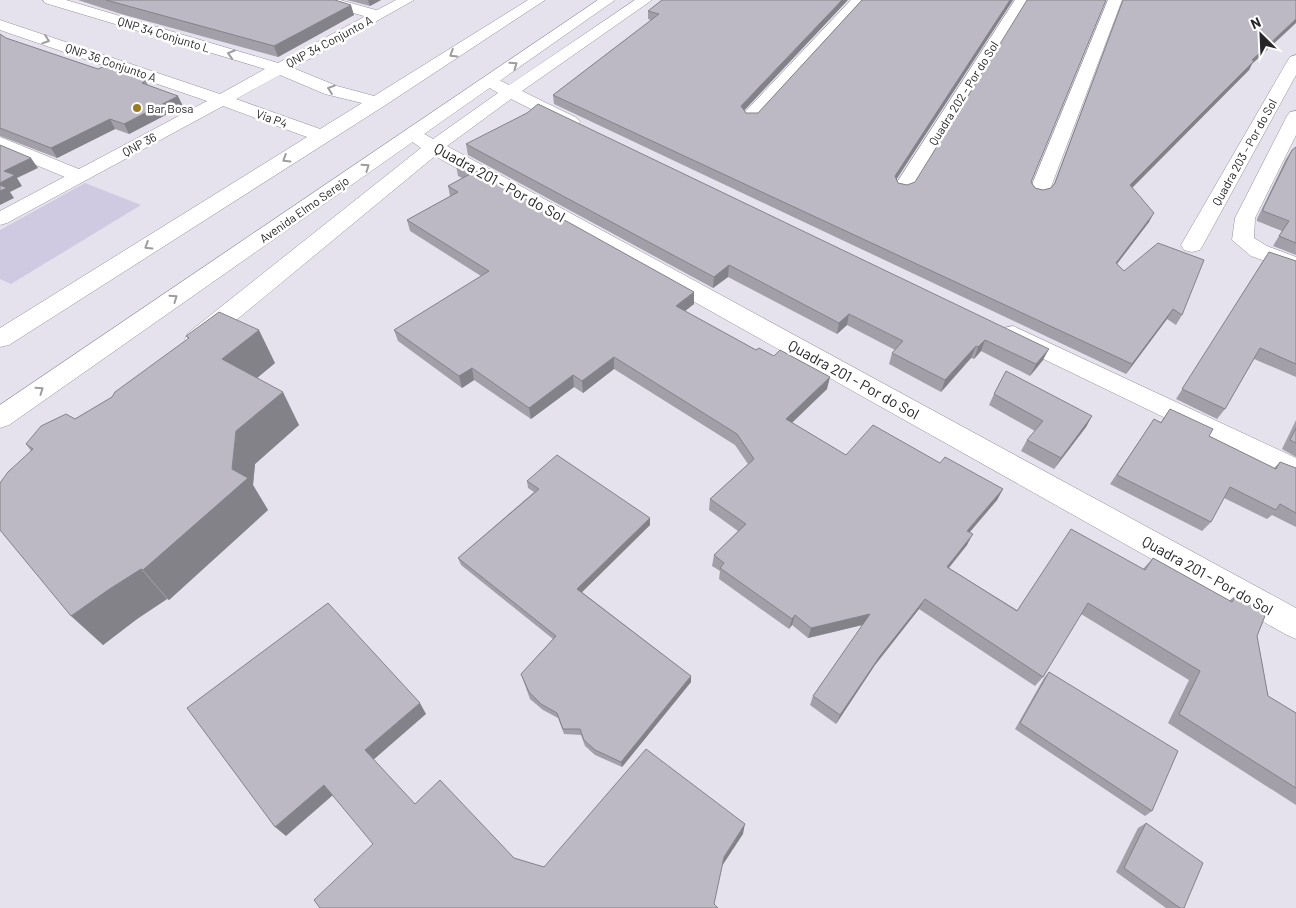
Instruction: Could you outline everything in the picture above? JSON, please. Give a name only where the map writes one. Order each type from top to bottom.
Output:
[{"type":"street","name":"QNP 34 Conjunto L","points":[[50,0],[278,68]]},
{"type":"street","points":[[323,0],[378,15]]},
{"type":"street","name":"QNP 34 Conjunto A","points":[[278,68],[407,0]]},
{"type":"street","points":[[0,339],[538,0]]},
{"type":"street","name":"Avenida Elmo Serejo","points":[[0,418],[608,0]]},
{"type":"street","points":[[182,351],[435,146],[510,92],[646,0]]},
{"type":"street","points":[[751,116],[860,0]]},
{"type":"street","name":"Quadra 202 - Por do Sol","points":[[904,187],[1022,0]]},
{"type":"street","points":[[1040,192],[1115,0]]},
{"type":"street","name":"QNP 36 Conjunto A","points":[[0,25],[222,100]]},
{"type":"street","name":"Quadra 203 - Por do Sol","points":[[1192,245],[1296,60]]},
{"type":"street","name":"QNP 36","points":[[0,219],[278,68]]},
{"type":"street","points":[[278,68],[331,90],[378,102]]},
{"type":"street","points":[[489,82],[590,131]]},
{"type":"street","name":"Via P4","points":[[222,100],[322,136]]},
{"type":"street","points":[[1296,116],[1286,158],[1246,218],[1243,240],[1259,251],[1296,265]]},
{"type":"street","name":"Quadra 201 - Por do Sol","points":[[412,135],[435,146],[1296,624]]},
{"type":"street","points":[[0,143],[79,176]]},
{"type":"street","points":[[992,324],[1296,470]]},
{"type":"shaded area","points":[[85,183],[141,205],[11,284],[0,279],[0,230]]},
{"type":"building","points":[[106,0],[335,0],[351,5],[274,46]]},
{"type":"building","points":[[662,0],[842,0],[741,106],[746,113],[758,113],[862,0],[1010,0],[895,176],[898,183],[907,185],[915,182],[1027,0],[1106,0],[1031,182],[1035,188],[1043,190],[1051,188],[1055,183],[1123,0],[1296,0],[1296,19],[1252,60],[1254,61],[1130,185],[1154,213],[1116,263],[1124,271],[1158,243],[1204,260],[1182,315],[1173,309],[1132,364],[553,95],[659,14],[648,11]]},
{"type":"building","points":[[0,34],[6,38],[98,69],[105,66],[146,81],[142,83],[178,96],[124,124],[110,119],[51,148],[0,128]]},
{"type":"building","points":[[538,104],[1049,349],[1036,364],[985,340],[978,347],[976,346],[945,380],[892,353],[903,341],[849,314],[839,323],[729,265],[714,277],[466,144],[527,113]]},
{"type":"building","points":[[0,145],[31,158],[4,171],[15,175],[0,183]]},
{"type":"building","points":[[1296,147],[1296,243],[1279,236],[1289,221],[1263,211],[1263,209],[1292,150]]},
{"type":"building","points":[[460,162],[694,292],[676,306],[756,350],[759,348],[774,356],[780,350],[830,377],[786,419],[846,455],[873,425],[940,463],[945,457],[1003,489],[967,531],[973,534],[947,567],[1017,611],[1071,529],[1145,570],[1153,558],[1232,602],[1237,594],[1267,611],[1257,636],[1268,696],[1296,713],[1296,788],[1179,714],[1200,671],[1088,603],[1043,677],[925,599],[880,656],[840,715],[813,696],[870,614],[811,628],[795,615],[792,619],[720,568],[724,563],[714,555],[746,524],[710,499],[754,459],[737,434],[614,357],[582,381],[573,375],[529,408],[472,368],[459,376],[394,330],[489,271],[407,220],[458,192],[448,186],[472,173],[456,165]]},
{"type":"building","points":[[0,185],[7,188],[0,191]]},
{"type":"building","points":[[1269,252],[1296,261],[1296,364],[1260,348],[1225,409],[1182,389]]},
{"type":"building","points":[[219,312],[259,330],[222,359],[283,392],[236,431],[232,469],[248,478],[143,570],[141,569],[108,590],[71,616],[0,530],[0,483],[8,472],[33,449],[26,444],[41,426],[66,414],[75,419],[112,397],[115,392],[189,338],[186,336]]},
{"type":"building","points":[[1006,371],[1092,416],[1061,458],[1027,440],[1043,421],[994,394]]},
{"type":"building","points":[[1170,409],[1213,429],[1209,436],[1276,469],[1280,462],[1296,468],[1296,513],[1280,504],[1276,510],[1230,487],[1211,522],[1117,475],[1154,419],[1161,423]]},
{"type":"building","points":[[1296,428],[1296,443],[1290,440]]},
{"type":"building","points":[[557,455],[650,518],[577,589],[691,676],[621,762],[595,750],[584,740],[580,729],[563,729],[557,713],[541,704],[529,692],[521,674],[556,636],[458,558],[539,489],[527,481]]},
{"type":"building","points":[[328,603],[420,703],[365,750],[415,804],[440,780],[514,858],[544,867],[646,749],[745,824],[724,857],[714,904],[718,908],[320,908],[314,900],[373,844],[324,785],[275,827],[187,708]]},
{"type":"building","points":[[1049,672],[1178,751],[1152,811],[1020,723]]},
{"type":"building","points":[[1146,823],[1203,863],[1184,908],[1180,908],[1124,868]]},
{"type":"place","name":"Bar Bosa","points":[[137,108]]}]
